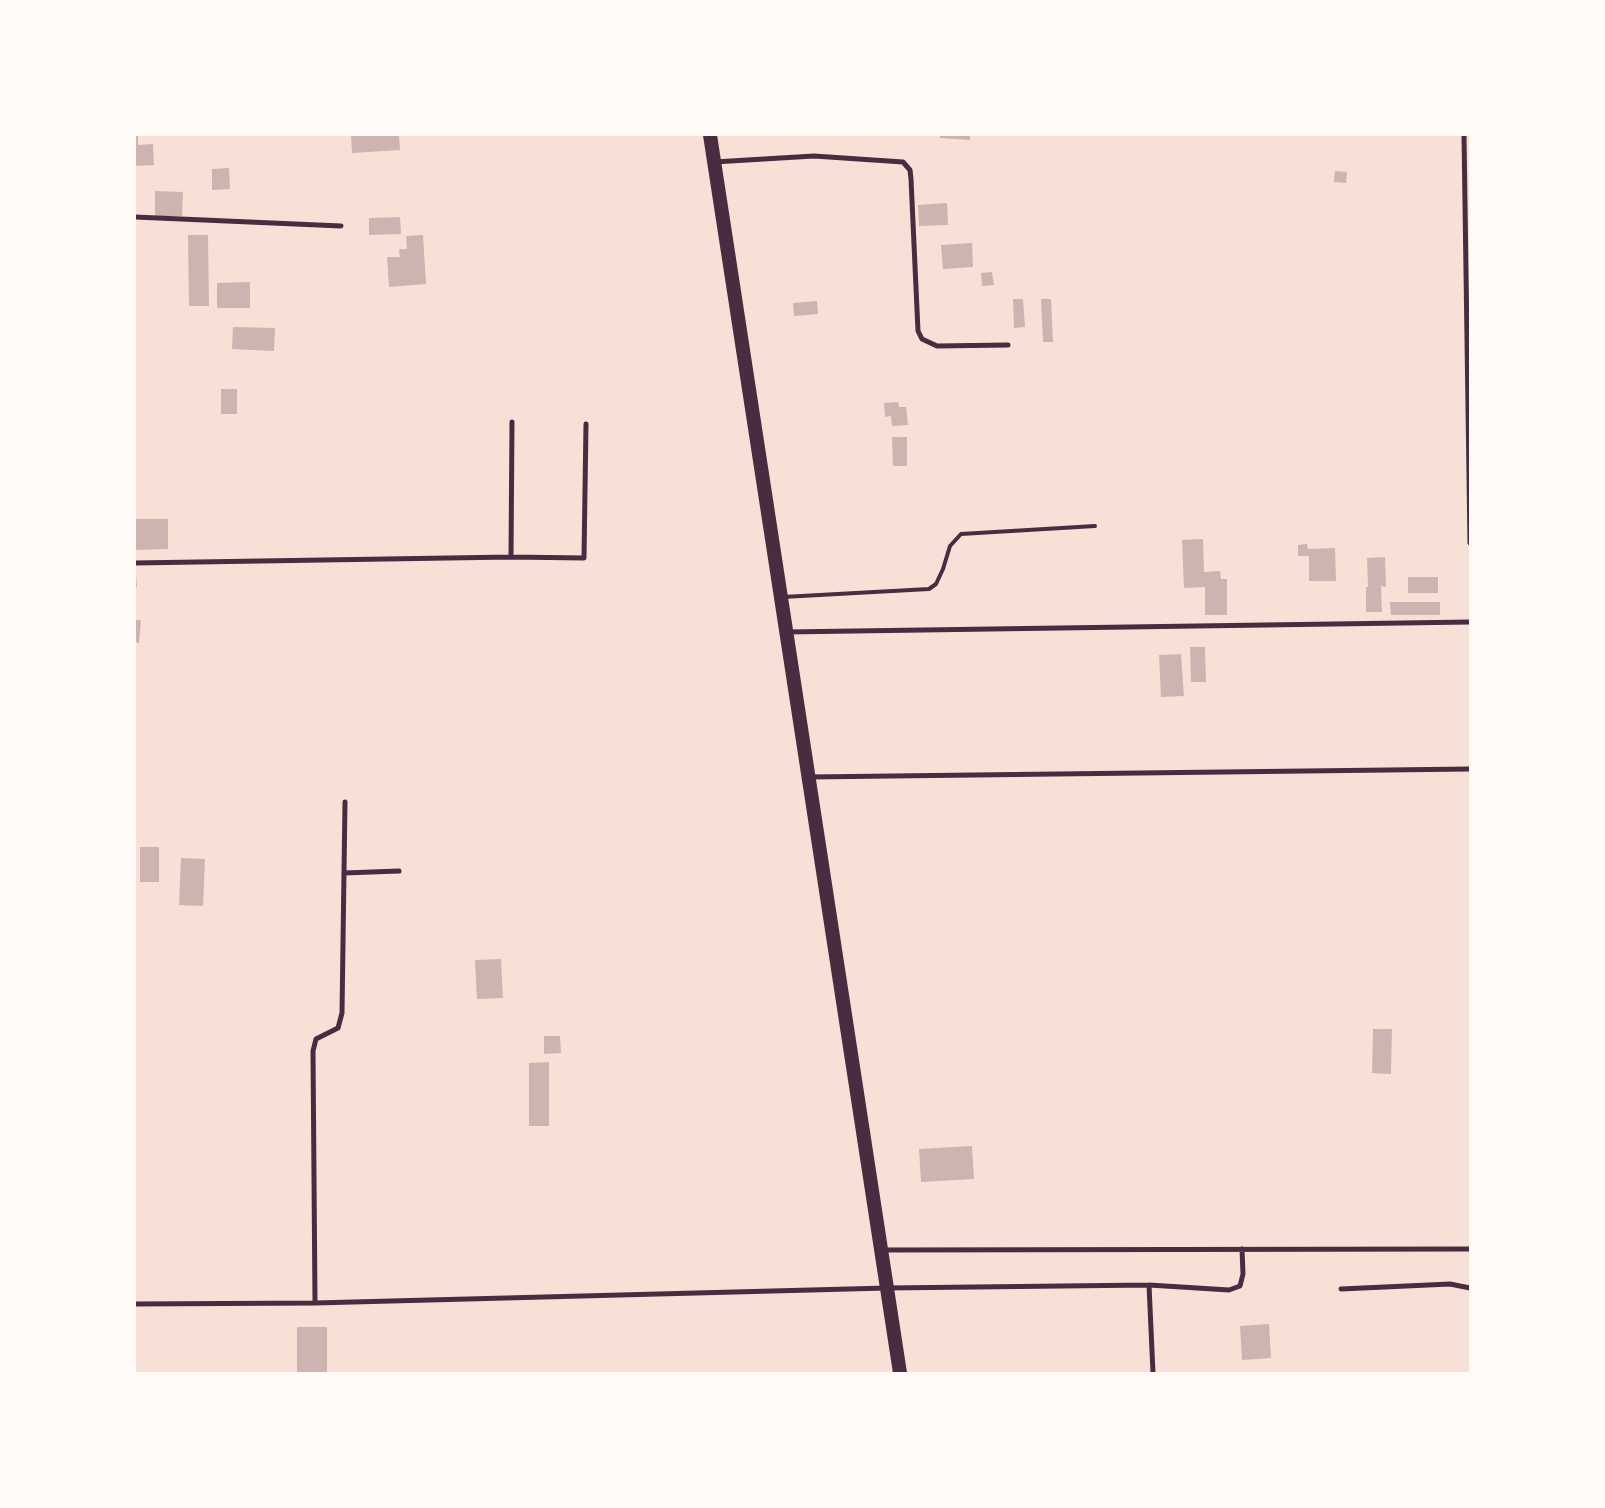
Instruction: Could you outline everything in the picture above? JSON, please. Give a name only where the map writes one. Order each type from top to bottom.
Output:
[{"type":"highway","points":[[710,135],[900,1373]]},
{"type":"street","points":[[1464,135],[1470,543]]},
{"type":"street","points":[[714,162],[814,156],[903,162],[910,170],[911,179],[918,331],[922,339],[937,346],[1008,345]]},
{"type":"street","points":[[135,218],[341,226]]},
{"type":"street","points":[[511,557],[512,422]]},
{"type":"street","points":[[135,563],[511,557],[584,558],[586,424]]},
{"type":"street","points":[[786,632],[1470,622]]},
{"type":"street","points":[[808,777],[1470,769]]},
{"type":"street","points":[[315,1303],[313,1051],[316,1039],[338,1028],[342,1013],[345,802]]},
{"type":"street","points":[[344,873],[399,871]]},
{"type":"street","points":[[881,1250],[1470,1248]]},
{"type":"street","points":[[135,1304],[315,1303],[887,1288],[1149,1285],[1229,1290],[1240,1286],[1243,1274],[1242,1249]]},
{"type":"street","points":[[1341,1289],[1450,1284],[1470,1288]]},
{"type":"street","points":[[1149,1285],[1153,1373]]},
{"type":"lane","points":[[781,597],[929,589],[936,584],[950,546],[961,534],[1095,526]]},
{"type":"building","points":[[135,135],[138,135],[138,145],[153,144],[154,165],[135,166]]},
{"type":"building","points":[[351,135],[399,135],[400,150],[352,153]]},
{"type":"building","points":[[940,135],[970,135],[970,140],[940,138]]},
{"type":"building","points":[[229,168],[230,189],[212,190],[212,169]]},
{"type":"building","points":[[1335,171],[1347,172],[1346,183],[1334,182]]},
{"type":"building","points":[[155,191],[183,192],[182,216],[155,216]]},
{"type":"building","points":[[947,203],[948,225],[919,226],[918,205]]},
{"type":"building","points":[[400,217],[401,234],[369,235],[369,218]]},
{"type":"building","points":[[188,235],[208,235],[209,306],[189,306]]},
{"type":"building","points":[[423,235],[426,284],[389,287],[387,257],[400,257],[399,249],[407,249],[406,236]]},
{"type":"building","points":[[972,243],[973,267],[943,269],[941,245]]},
{"type":"building","points":[[992,272],[994,285],[982,286],[981,273]]},
{"type":"building","points":[[250,282],[250,308],[217,308],[217,283]]},
{"type":"building","points":[[1013,299],[1023,299],[1025,327],[1014,328]]},
{"type":"building","points":[[1041,299],[1051,299],[1053,342],[1043,342]]},
{"type":"building","points":[[817,301],[818,314],[794,316],[793,303]]},
{"type":"building","points":[[233,327],[275,328],[274,351],[232,349]]},
{"type":"building","points":[[221,389],[237,389],[237,414],[221,414]]},
{"type":"building","points":[[898,402],[899,407],[906,407],[908,425],[892,426],[891,416],[885,417],[884,403]]},
{"type":"building","points":[[892,437],[907,437],[907,466],[893,466]]},
{"type":"building","points":[[135,519],[168,519],[168,549],[135,550]]},
{"type":"building","points":[[1203,539],[1204,572],[1220,571],[1221,579],[1227,579],[1227,615],[1205,615],[1205,587],[1184,588],[1182,540]]},
{"type":"building","points":[[1307,544],[1308,549],[1335,548],[1336,581],[1309,581],[1309,556],[1298,556],[1298,545]]},
{"type":"building","points":[[1385,557],[1386,587],[1381,586],[1382,612],[1366,612],[1366,587],[1368,587],[1367,558]]},
{"type":"building","points":[[136,574],[137,587],[135,587]]},
{"type":"building","points":[[1408,577],[1438,577],[1438,593],[1408,593]]},
{"type":"building","points":[[1390,602],[1440,602],[1440,615],[1391,615]]},
{"type":"building","points":[[135,620],[141,620],[139,643],[135,642]]},
{"type":"building","points":[[1190,647],[1205,647],[1206,682],[1191,682]]},
{"type":"building","points":[[1181,654],[1184,696],[1161,697],[1159,655]]},
{"type":"building","points":[[140,847],[159,847],[159,882],[140,882]]},
{"type":"building","points":[[181,858],[205,859],[203,906],[179,905]]},
{"type":"building","points":[[501,959],[503,998],[477,999],[475,960]]},
{"type":"building","points":[[1373,1029],[1392,1029],[1391,1074],[1372,1073]]},
{"type":"building","points":[[544,1036],[560,1036],[561,1053],[544,1054]]},
{"type":"building","points":[[549,1062],[549,1126],[529,1126],[529,1063]]},
{"type":"building","points":[[972,1146],[974,1179],[921,1182],[919,1149]]},
{"type":"building","points":[[1269,1324],[1271,1358],[1242,1360],[1240,1326]]},
{"type":"building","points":[[297,1327],[327,1327],[327,1373],[297,1373]]}]
